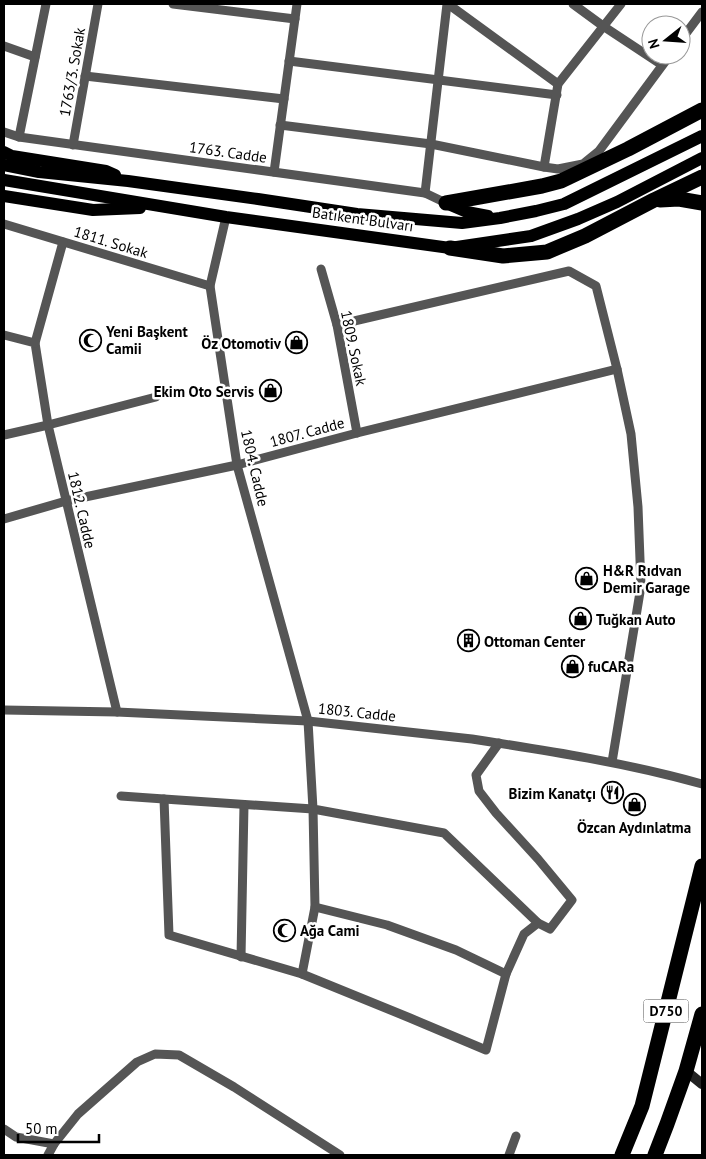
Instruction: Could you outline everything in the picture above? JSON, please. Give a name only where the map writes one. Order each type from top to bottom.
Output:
[{"type":"highway","points":[[446,203],[561,181],[628,150],[702,110]]},
{"type":"highway","points":[[450,248],[503,256],[547,252],[585,236],[702,177]]},
{"type":"highway","points":[[654,200],[679,198],[702,203]]},
{"type":"highway","name":"D750","points":[[622,1155],[642,1106],[702,866]]},
{"type":"highway","name":"D750","points":[[655,1155],[668,1124],[686,1070],[702,1014]]},
{"type":"main road","name":"Batıkent Bulvarı","points":[[4,165],[39,172],[128,181],[365,215],[462,223],[500,218],[564,204],[702,136]]},
{"type":"main road","points":[[4,152],[12,156],[106,170],[128,181]]},
{"type":"main road","name":"Batıkent Bulvarı","points":[[4,180],[226,217],[450,248],[531,236],[617,202],[702,158]]},
{"type":"main road","points":[[4,196],[93,210],[165,207]]},
{"type":"main road","points":[[446,203],[467,212],[500,218]]},
{"type":"street","points":[[19,137],[46,4]]},
{"type":"street","name":"1763/3. Sokak","points":[[73,145],[98,4]]},
{"type":"street","points":[[173,4],[295,19]]},
{"type":"street","points":[[274,172],[297,4]]},
{"type":"street","points":[[425,193],[447,4],[558,84]]},
{"type":"street","points":[[280,125],[431,144],[558,169],[584,164],[599,151],[662,66],[573,4]]},
{"type":"street","points":[[544,167],[558,84],[621,4]]},
{"type":"street","points":[[691,27],[702,12]]},
{"type":"street","points":[[4,46],[35,57]]},
{"type":"street","points":[[289,60],[556,95]]},
{"type":"street","points":[[85,76],[284,99]]},
{"type":"street","name":"1763. Cadde","points":[[4,132],[19,137],[73,145],[425,193],[446,203]]},
{"type":"street","name":"1804. Cadde","points":[[226,217],[210,286],[237,465],[308,721],[313,810],[315,907],[302,974]]},
{"type":"street","name":"1811. Sokak","points":[[4,224],[210,286]]},
{"type":"street","points":[[4,335],[35,343],[63,242]]},
{"type":"street","name":"1809. Sokak","points":[[321,269],[337,325],[357,433]]},
{"type":"street","points":[[337,325],[569,271],[596,286],[617,369],[630,434],[638,507],[641,586],[612,762]]},
{"type":"street","name":"1812. Cadde","points":[[35,343],[48,425],[117,712]]},
{"type":"street","name":"1807. Cadde","points":[[4,519],[66,501],[237,465],[357,433],[617,369]]},
{"type":"street","points":[[4,435],[156,397]]},
{"type":"street","name":"1803. Cadde","points":[[4,710],[117,712],[308,721],[499,743],[612,762],[660,772],[702,784]]},
{"type":"street","points":[[121,796],[313,810],[444,833],[538,923],[550,929],[572,900],[479,792],[476,775],[499,743]]},
{"type":"street","points":[[164,799],[169,935],[302,974],[486,1050],[506,974],[524,934],[538,923]]},
{"type":"street","points":[[241,956],[244,805]]},
{"type":"street","points":[[315,907],[387,925],[456,950],[506,974]]},
{"type":"street","points":[[48,1155],[54,1144],[78,1114],[137,1062],[155,1054],[178,1055],[234,1087],[340,1155]]},
{"type":"street","points":[[686,1070],[702,1084]]},
{"type":"street","points":[[4,1129],[16,1136],[54,1144]]},
{"type":"street","points":[[509,1155],[516,1136]]},
{"type":"place","name":"Yeni Başkent Camii","points":[[90,340]]},
{"type":"place","name":"Öz Otomotiv","points":[[297,343]]},
{"type":"place","name":"Ekim Oto Servis","points":[[270,391]]},
{"type":"place","name":"H&R Rıdvan Demir Garage","points":[[587,579]]},
{"type":"place","name":"Tuğkan Auto","points":[[580,619]]},
{"type":"place","name":"Ottoman Center","points":[[468,641]]},
{"type":"place","name":"fuCARa","points":[[572,666]]},
{"type":"place","name":"Bizim Kanatçı","points":[[612,793]]},
{"type":"place","name":"Özcan Aydınlatma","points":[[634,804]]},
{"type":"place","name":"Ağa Cami","points":[[284,930]]}]
